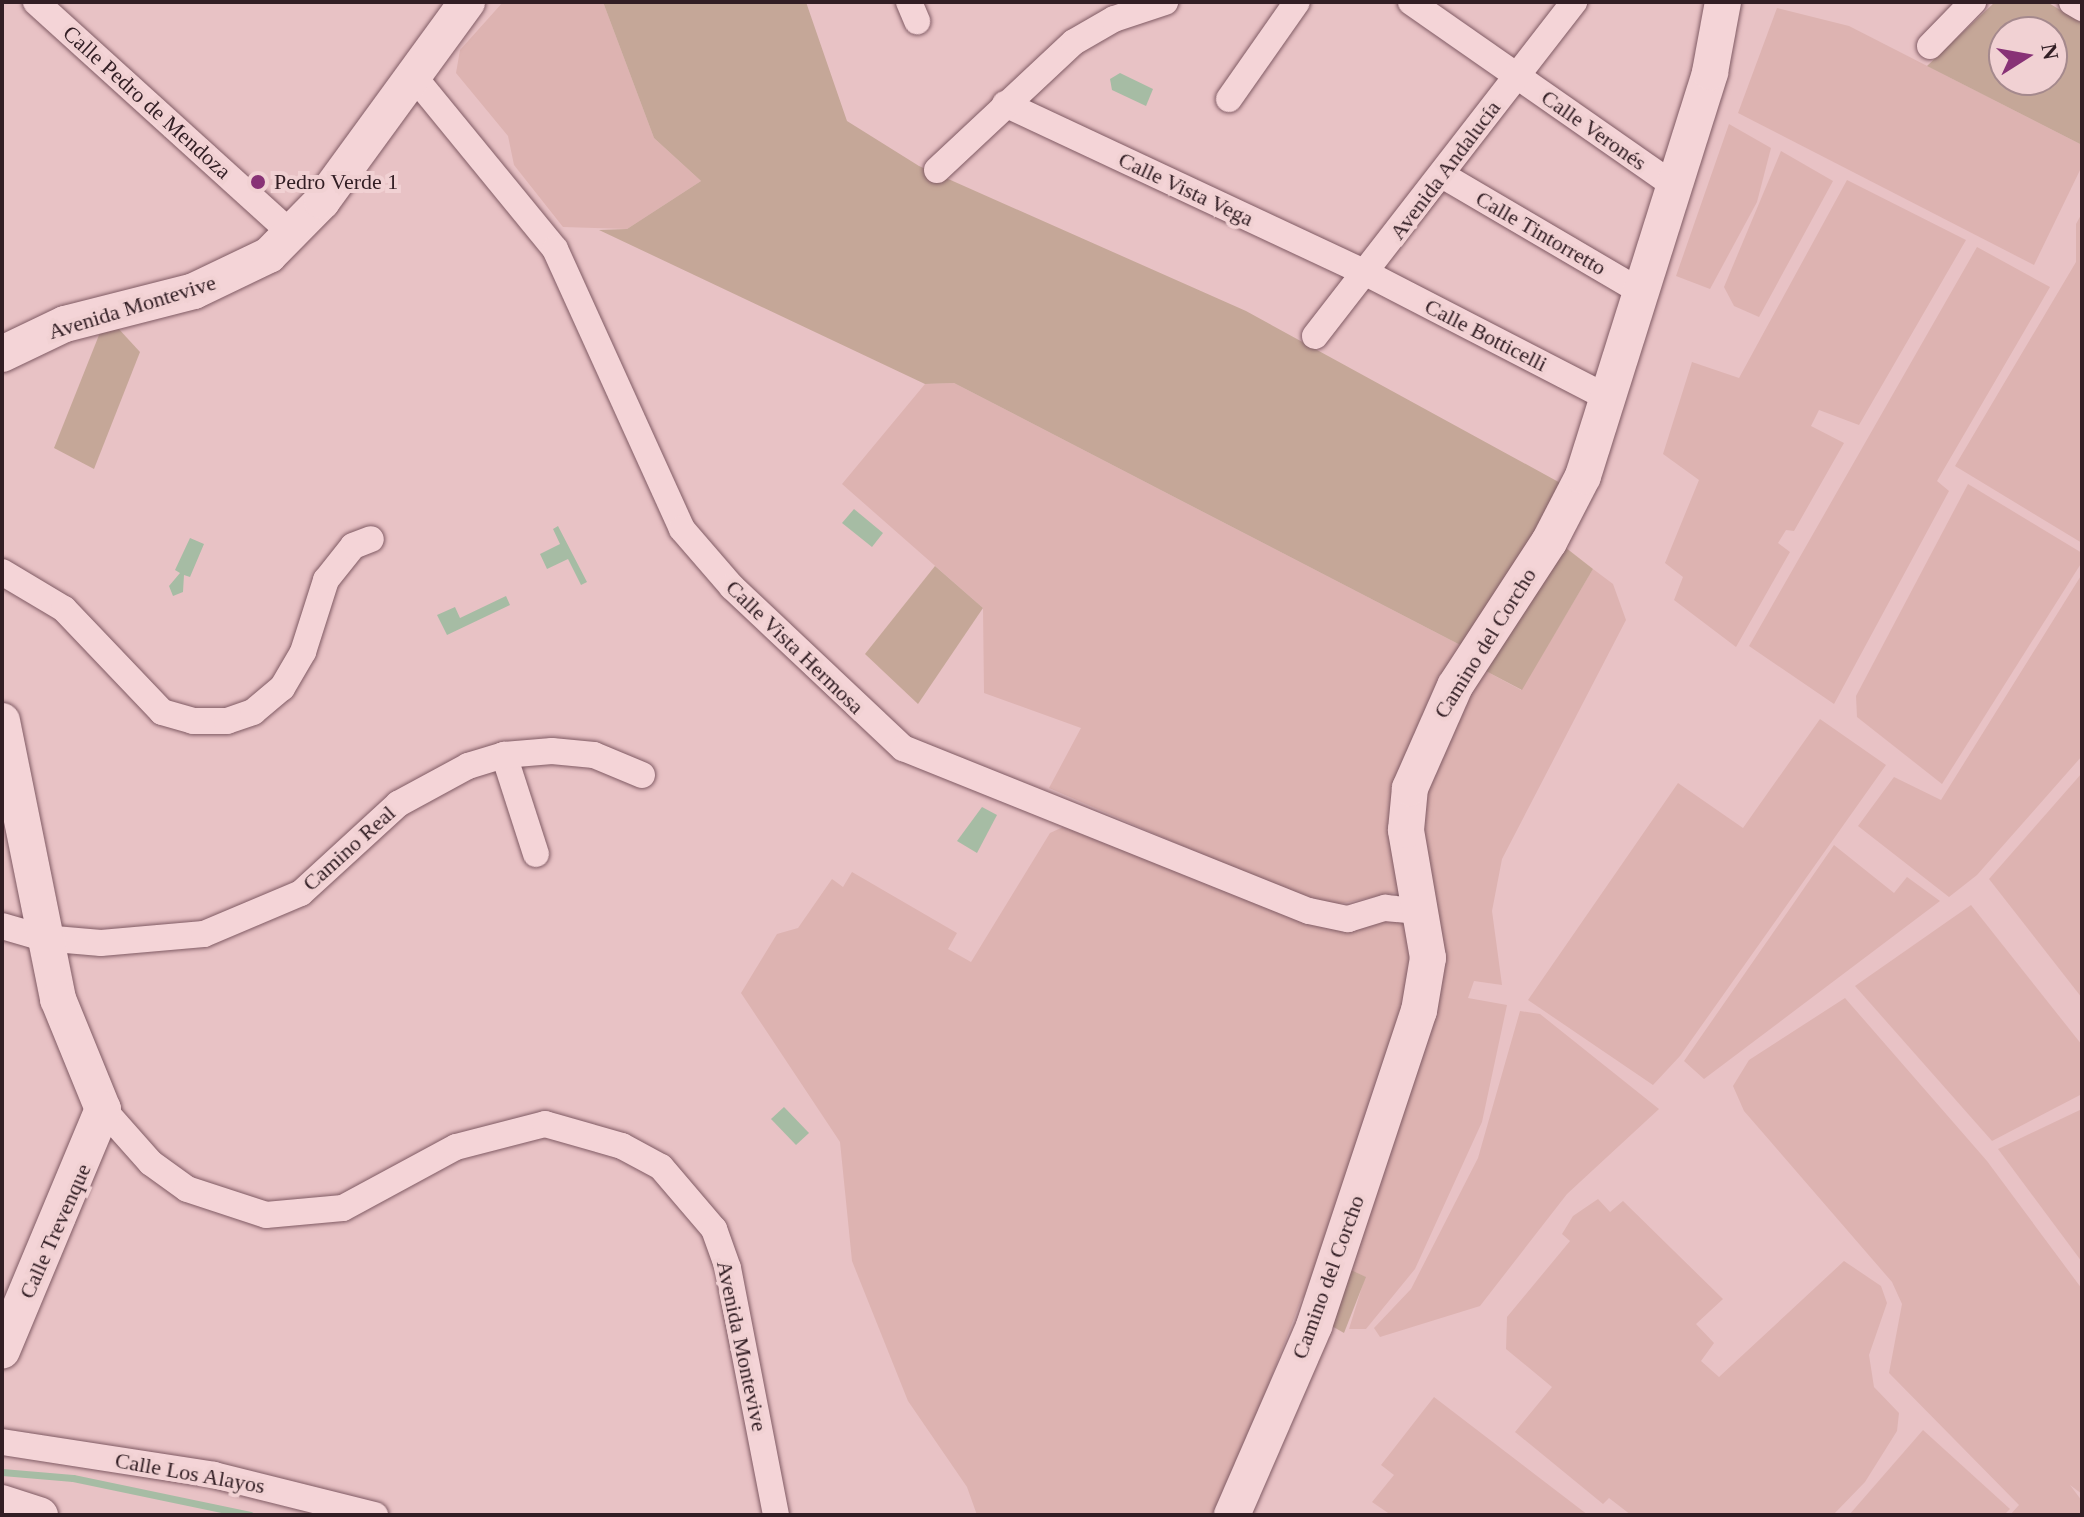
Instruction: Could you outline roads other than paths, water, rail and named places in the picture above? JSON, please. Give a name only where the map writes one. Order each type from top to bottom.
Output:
[{"type":"street","name":"Calle Pedro de Mendoza","points":[[36,2],[292,234]]},
{"type":"street","name":"Avenida Montevive","points":[[2,354],[65,324],[240,273],[292,234],[467,2]]},
{"type":"street","points":[[937,170],[1074,42],[1114,19],[1165,2]]},
{"type":"street","points":[[1229,99],[1297,2]]},
{"type":"street","name":"Calle Veronés","points":[[1411,2],[1672,184]]},
{"type":"street","name":"Avenida Andalucía","points":[[1315,336],[1574,2]]},
{"type":"street","name":"Camino del Corcho","points":[[1232,1515],[1314,1326],[1419,1011],[1428,958],[1406,830],[1410,788],[1430,732],[1549,542],[1583,476],[1672,184],[1710,72],[1723,2]]},
{"type":"street","points":[[1930,46],[1973,2]]},
{"type":"street","points":[[2072,2],[2082,8]]},
{"type":"street","name":"Calle Vista Hermosa","points":[[411,73],[555,249],[682,529],[732,587],[903,748],[1309,911],[1348,919],[1385,908],[1419,911]]},
{"type":"street","name":"Calle Vista Vega","points":[[1005,104],[1366,273]]},
{"type":"street","name":"Calle Tintorretto","points":[[1442,175],[1640,291]]},
{"type":"street","name":"Calle Botticelli","points":[[1366,273],[1606,397]]},
{"type":"street","points":[[2,572],[64,609],[162,712],[227,721],[253,712],[282,688],[303,652],[326,580],[353,546],[371,539]]},
{"type":"street","name":"Avenida Montevive","points":[[2,721],[43,938],[58,999],[103,1109],[151,1163],[187,1189],[266,1215],[343,1208],[456,1147],[545,1124],[622,1146],[661,1167],[714,1229],[728,1268],[776,1515]]},
{"type":"street","points":[[504,755],[536,854]]},
{"type":"street","name":"Camino Real","points":[[2,926],[43,938],[158,941],[253,918],[301,893],[398,804],[434,781],[504,755],[594,755],[642,775]]},
{"type":"street","name":"Calle Trevenque","points":[[2,1351],[103,1109]]},
{"type":"street","name":"Calle Los Alayos","points":[[2,1442],[214,1475],[375,1515]]},
{"type":"street","points":[[2,1503],[40,1515]]},
{"type":"waterway","points":[[2,1472],[73,1478],[250,1515]]},
{"type":"place","name":"Pedro Verde 1","points":[[258,182]]}]
